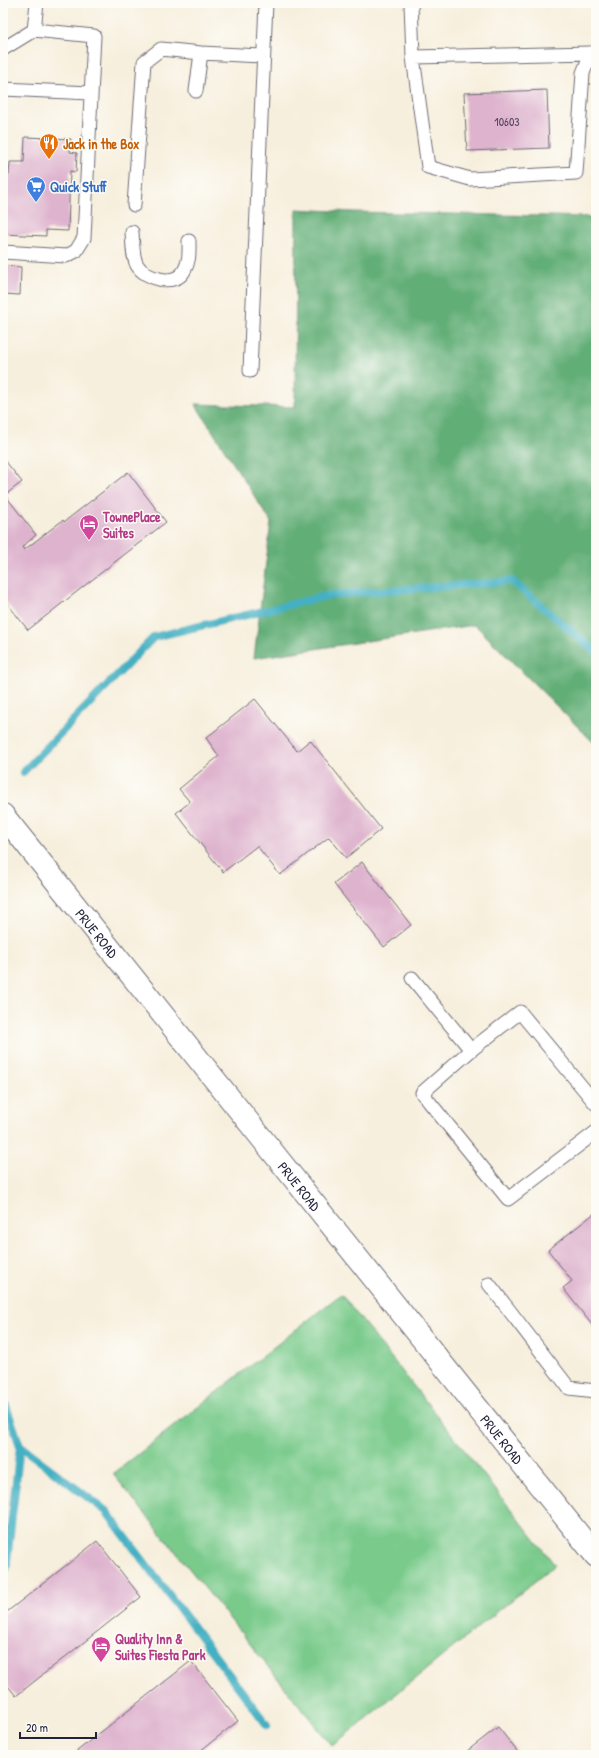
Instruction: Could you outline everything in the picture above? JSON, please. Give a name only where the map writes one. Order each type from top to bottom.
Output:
[{"type":"street","name":"PRUE ROAD","points":[[3,815],[596,1556]]},
{"type":"lane","points":[[34,30],[37,3]]},
{"type":"lane","points":[[250,371],[266,3]]},
{"type":"lane","points":[[411,3],[413,57],[428,167],[470,180],[576,173],[583,73],[593,54],[413,57]]},
{"type":"lane","points":[[3,49],[34,30],[94,36],[84,238],[76,251],[66,256],[3,252]]},
{"type":"lane","points":[[134,206],[144,62],[161,49],[201,53],[263,56]]},
{"type":"lane","points":[[196,91],[201,53]]},
{"type":"lane","points":[[3,89],[91,93]]},
{"type":"lane","points":[[132,232],[134,257],[138,267],[147,275],[156,279],[170,281],[184,273],[189,260],[189,241]]},
{"type":"lane","points":[[412,978],[471,1050]]},
{"type":"lane","points":[[596,1103],[520,1012],[471,1050],[422,1092],[508,1199],[596,1132]]},
{"type":"lane","points":[[490,1284],[569,1388],[596,1391]]},
{"type":"green space","points":[[296,209],[354,212],[596,217],[596,745],[475,625],[254,658],[271,522],[195,404],[295,407]]},
{"type":"green space","points":[[341,1294],[555,1565],[332,1746],[113,1474]]},
{"type":"building","points":[[547,90],[549,148],[467,151],[464,93]]},
{"type":"building","name":"Quick Stuff","points":[[25,137],[71,139],[70,152],[77,153],[76,172],[70,171],[68,231],[46,230],[46,236],[3,234],[3,175],[9,175],[10,162],[24,162]]},
{"type":"building","points":[[3,266],[21,267],[20,295],[3,294]]},
{"type":"building","name":"TownePlace Suites","points":[[3,458],[22,482],[5,495],[36,535],[22,547],[24,550],[63,520],[64,522],[128,472],[166,522],[28,630],[3,598]]},
{"type":"building","points":[[255,699],[297,751],[310,740],[381,829],[346,858],[329,837],[280,875],[257,846],[223,872],[176,813],[190,802],[179,789],[219,756],[206,738]]},
{"type":"building","points":[[362,862],[411,925],[384,947],[334,884]]},
{"type":"building","points":[[596,1212],[596,1330],[563,1288],[572,1281],[548,1250]]},
{"type":"building","points":[[97,1541],[141,1597],[16,1696],[3,1680],[3,1615]]},
{"type":"building","points":[[191,1661],[238,1721],[195,1755],[72,1755]]},
{"type":"building","points":[[498,1727],[520,1755],[462,1755]]},
{"type":"waterway","points":[[23,772],[154,637],[330,595],[512,581],[596,652]]},
{"type":"waterway","points":[[3,1397],[20,1446],[6,1569],[3,1571]]},
{"type":"waterway","points":[[20,1446],[106,1511],[267,1725]]},
{"type":"place","name":"Jack in the Box","points":[[49,160]]},
{"type":"place","name":"Quick Stuff","points":[[36,203]]},
{"type":"place","name":"TownePlace Suites","points":[[89,541]]},
{"type":"place","name":"Quality Inn & Suites Fiesta Park","points":[[101,1663]]}]
